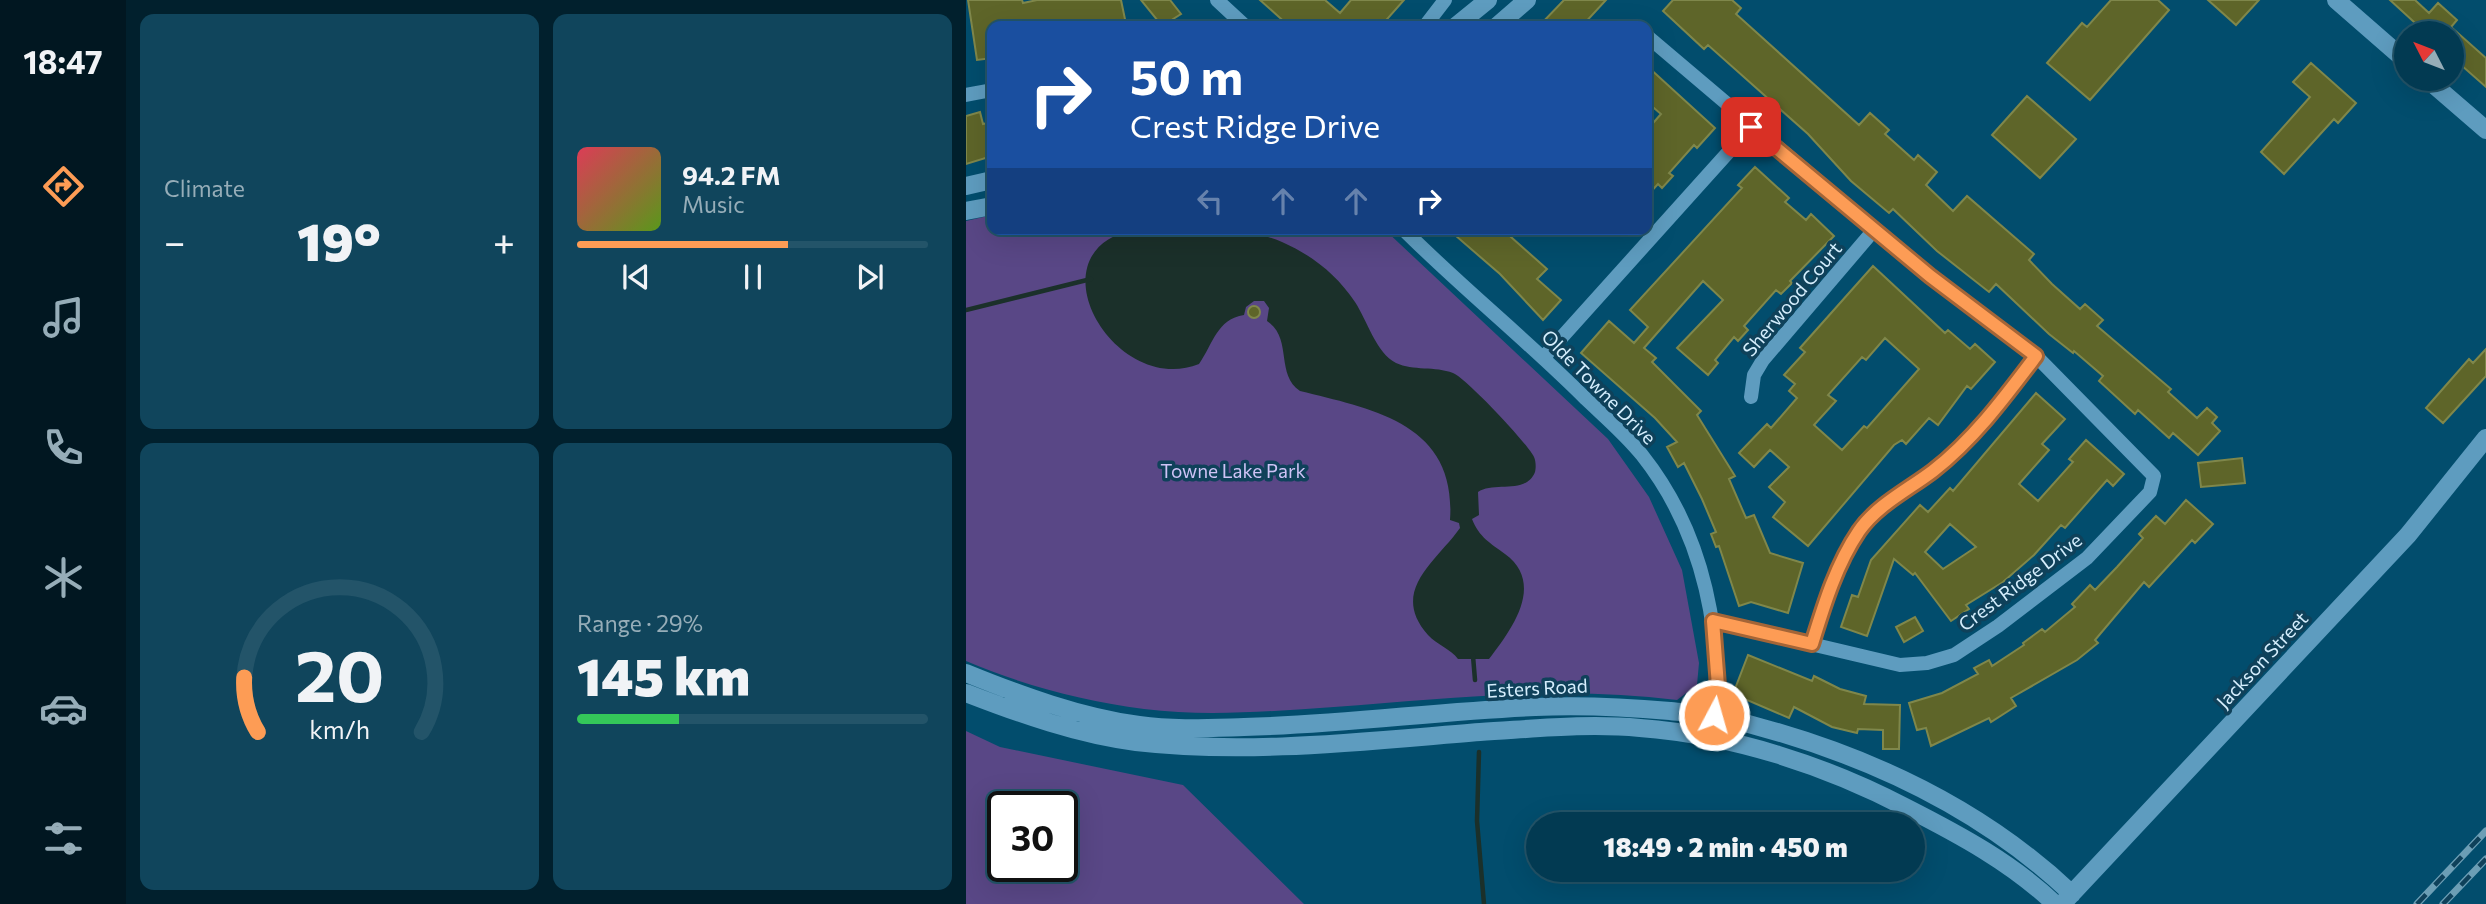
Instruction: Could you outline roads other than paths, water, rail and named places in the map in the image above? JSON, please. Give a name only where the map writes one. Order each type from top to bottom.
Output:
[{"type":"street","points":[[1217,0],[1238,21]]},
{"type":"street","points":[[1429,21],[1445,0]]},
{"type":"street","points":[[1461,21],[1488,0]]},
{"type":"street","points":[[1503,21],[1527,0]]},
{"type":"street","points":[[2336,0],[2394,51]]},
{"type":"street","name":"Crest Ridge Drive","points":[[1652,40],[1874,230],[2036,356],[2154,475],[2150,492],[2087,558],[1955,655],[1927,663],[1900,665],[1713,621]]},
{"type":"street","points":[[966,95],[987,91]]},
{"type":"street","points":[[2441,91],[2486,130]]},
{"type":"street","points":[[1544,357],[1751,127]]},
{"type":"street","points":[[966,186],[987,181]]},
{"type":"street","points":[[966,211],[987,207]]},
{"type":"street","name":"Sherwood Court","points":[[1751,397],[1754,375],[1763,360],[1874,230]]},
{"type":"street","name":"Olde Towne Drive","points":[[1410,235],[1544,357],[1632,444],[1655,473],[1691,544],[1713,621],[1718,686],[1710,736]]},
{"type":"street","points":[[1812,644],[1825,601],[1860,530],[1897,495],[1933,470],[1965,442],[2036,356]]},
{"type":"street","name":"Jackson Street","points":[[2067,899],[2408,535],[2486,438]]},
{"type":"street","name":"Esters Road","points":[[966,673],[1021,704],[1134,742],[1187,746],[1359,741],[1535,727],[1601,726],[1710,736],[1870,789],[1952,831],[2024,874],[2055,904]]},
{"type":"street","name":"Esters Road","points":[[966,693],[1137,725],[1185,729],[1292,726],[1534,707],[1601,706],[1714,715],[1859,759],[1927,790],[2036,860],[2067,899]]},
{"type":"waterway","points":[[966,310],[1091,279]]},
{"type":"waterway","points":[[1473,656],[1475,680]]},
{"type":"waterway","points":[[1479,752],[1477,821],[1484,904]]},
{"type":"railway","points":[[2417,904],[2486,831]]},
{"type":"railway","points":[[2443,904],[2486,859]]},
{"type":"park label","name":"Towne Lake Park","points":[[1233,471]]}]
